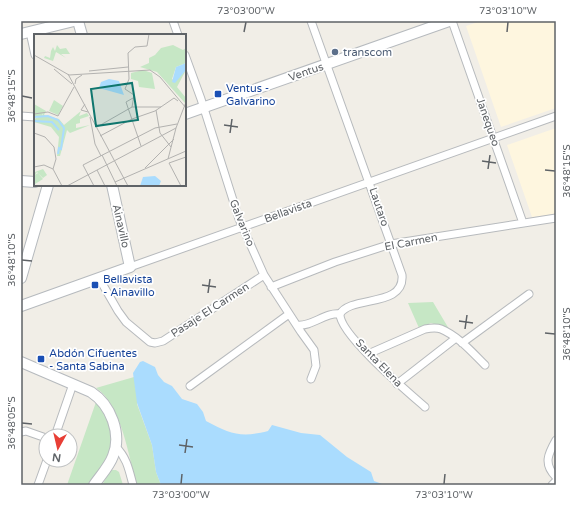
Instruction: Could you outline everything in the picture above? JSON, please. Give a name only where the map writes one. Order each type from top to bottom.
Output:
[{"type":"street","points":[[34,53],[25,33],[74,21]]},
{"type":"street","points":[[78,21],[82,34]]},
{"type":"street","points":[[173,21],[178,34]]},
{"type":"street","name":"Lautaro","points":[[297,325],[302,325],[332,314],[340,314],[346,308],[390,295],[399,289],[402,283],[402,274],[370,181],[311,21]]},
{"type":"street","name":"Ventus","points":[[186,114],[449,21]]},
{"type":"street","name":"Janequeo","points":[[452,21],[523,223]]},
{"type":"street","name":"Galvarino","points":[[186,58],[242,227],[264,275],[316,355],[316,366],[311,379]]},
{"type":"street","points":[[21,116],[34,117]]},
{"type":"street","name":"Bellavista","points":[[21,306],[556,116]]},
{"type":"street","points":[[21,181],[34,182]]},
{"type":"street","points":[[21,278],[24,258],[48,186]]},
{"type":"street","name":"Ainavillo","points":[[112,186],[130,267]]},
{"type":"street","name":"El Carmen","points":[[271,287],[335,262],[391,244],[556,218]]},
{"type":"street","name":"Pasaje El Carmen","points":[[99,278],[124,319],[147,340],[155,343],[163,341],[264,275]]},
{"type":"street","points":[[397,384],[459,340],[529,294]]},
{"type":"street","points":[[190,386],[289,314]]},
{"type":"street","name":"Santa Elena","points":[[340,314],[342,324],[368,354],[397,384],[426,407]]},
{"type":"street","points":[[368,354],[425,329],[433,328],[440,329],[459,340],[485,365]]},
{"type":"street","points":[[21,362],[91,392],[104,404],[113,422],[116,435],[116,446],[110,463],[94,485]]},
{"type":"street","points":[[58,428],[73,384]]},
{"type":"street","points":[[21,432],[26,431],[38,435]]},
{"type":"street","points":[[556,440],[548,458],[548,465],[549,469],[556,477]]},
{"type":"street","points":[[116,446],[126,460],[133,485]]},
{"type":"street","points":[[38,485],[44,468]]},
{"type":"street","points":[[552,485],[556,481]]},
{"type":"shaded area","points":[[481,21],[556,21],[556,108],[501,127],[466,26]]},
{"type":"shaded area","points":[[556,128],[556,214],[532,217],[507,145]]},
{"type":"green space","points":[[433,302],[449,329],[431,323],[419,328],[408,303]]},
{"type":"green space","points":[[134,377],[137,390],[137,404],[152,445],[156,472],[161,485],[137,485],[123,432],[118,419],[105,396],[96,388]]},
{"type":"green space","points":[[96,402],[108,422],[111,437],[110,453],[102,467],[87,485],[67,485],[73,468],[78,468],[78,454]]},
{"type":"green space","points":[[111,470],[116,470],[119,472],[123,485],[102,485]]},
{"type":"water","points":[[143,361],[155,367],[158,375],[164,382],[172,386],[182,399],[197,404],[203,412],[206,421],[236,434],[250,434],[268,431],[272,425],[301,433],[320,435],[347,457],[371,472],[374,481],[385,485],[161,485],[156,472],[152,445],[137,403],[133,373],[140,362]]},
{"type":"place","name":"transcom","points":[[335,52]]},
{"type":"place","name":"Ventus - Galvarino","points":[[218,94]]},
{"type":"place","name":"Bellavista - Ainavillo","points":[[95,285]]},
{"type":"place","name":"Abdón Cifuentes - Santa Sabina","points":[[41,359]]}]
